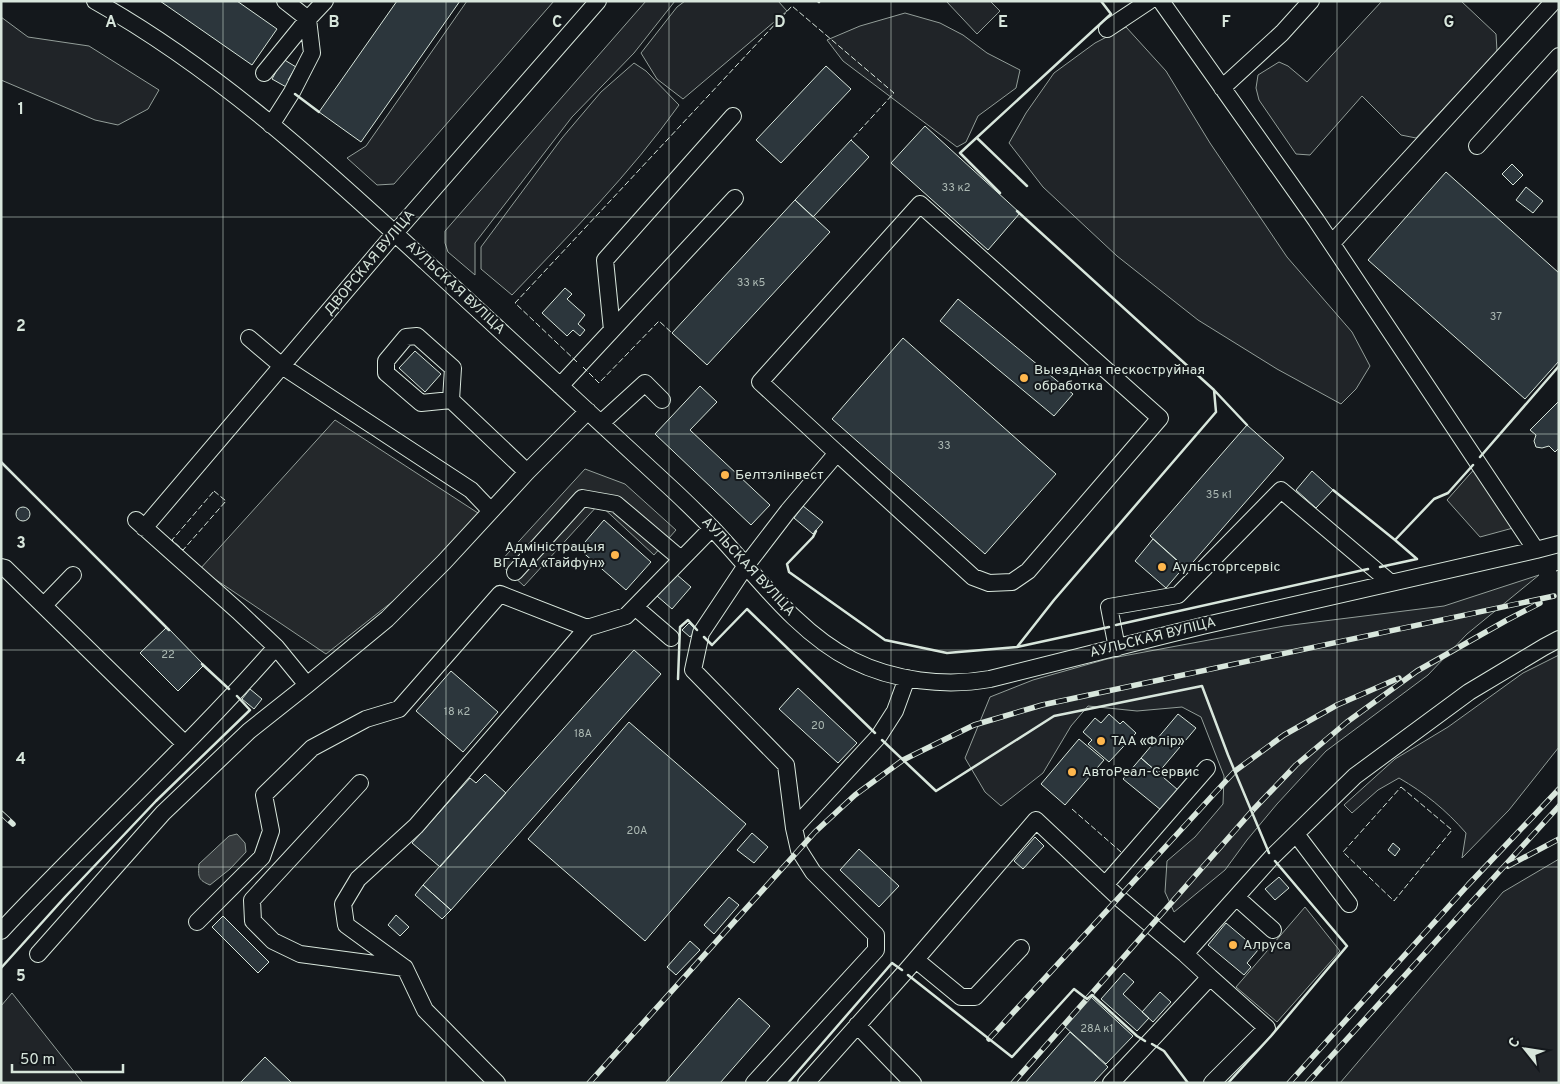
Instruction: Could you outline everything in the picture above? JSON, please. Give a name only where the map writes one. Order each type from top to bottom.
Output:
[{"type":"street","name":"АУЛЬСКАЯ ВУЛІЦА","points":[[95,1],[131,22],[191,62],[271,125],[395,233],[673,490],[712,528],[745,567],[784,607],[819,638],[852,660],[890,675],[970,683],[1211,624],[1559,544]]},
{"type":"street","points":[[271,125],[292,92],[312,53],[308,19],[285,1]]},
{"type":"street","points":[[264,73],[325,1]]},
{"type":"street","name":"ДВОРСКАЯ ВУЛІЦА","points":[[276,647],[140,524],[282,366],[395,233],[598,1]]},
{"type":"street","points":[[1107,28],[1149,1]]},
{"type":"street","points":[[1161,1],[1332,243],[1536,550]]},
{"type":"street","points":[[1222,88],[1282,33],[1311,1]]},
{"type":"street","points":[[1332,243],[1554,1]]},
{"type":"street","points":[[1477,146],[1559,56]]},
{"type":"street","points":[[612,330],[605,260],[733,116]]},
{"type":"street","points":[[560,386],[735,198]]},
{"type":"street","points":[[920,204],[1160,418],[1028,571],[1012,582],[989,583],[973,577],[837,453],[760,382],[920,204]]},
{"type":"street","points":[[451,400],[453,368],[417,336],[406,337],[386,361],[386,373],[421,403],[451,400],[527,472]]},
{"type":"street","points":[[249,338],[282,366],[471,490],[491,510]]},
{"type":"street","points":[[601,423],[645,384],[662,400]]},
{"type":"street","points":[[38,954],[163,813],[249,731],[387,618],[444,562],[527,472],[588,411]]},
{"type":"street","points":[[754,1083],[876,950],[876,935],[813,872],[799,850],[794,828],[786,765],[693,670],[700,633],[745,567],[788,511],[837,453]]},
{"type":"street","points":[[1117,648],[1109,607],[1178,595],[1281,490],[1391,583]]},
{"type":"street","points":[[515,572],[582,498],[616,504],[682,559]]},
{"type":"street","points":[[497,1083],[425,1010],[405,968],[346,925],[343,904],[358,879],[416,826],[587,628],[626,616],[712,528]]},
{"type":"street","points":[[1,567],[5,568],[44,605],[185,744]]},
{"type":"street","points":[[44,605],[73,575]]},
{"type":"street","points":[[198,922],[262,856],[271,831],[264,795],[312,748],[366,718],[399,709],[500,594],[587,628]]},
{"type":"street","points":[[635,607],[671,638]]},
{"type":"street","points":[[1185,954],[1272,858],[1355,776],[1469,692],[1559,640]]},
{"type":"street","points":[[1,931],[249,678],[276,647],[307,685]]},
{"type":"street","points":[[794,828],[879,736],[895,711],[908,678]]},
{"type":"street","points":[[1105,885],[1207,768]]},
{"type":"street","points":[[360,783],[252,900],[253,921],[273,941],[300,954],[405,968]]},
{"type":"street","points":[[806,1083],[916,960],[1036,820],[1105,885],[1267,1028],[1212,1083]]},
{"type":"street","points":[[1296,834],[1349,904]]},
{"type":"street","points":[[1236,897],[1273,930]]},
{"type":"street","points":[[916,960],[960,997],[976,997],[1021,948]]},
{"type":"street","points":[[1111,1083],[1210,977]]},
{"type":"street","points":[[857,1026],[913,1083]]},
{"type":"shaded area","points":[[467,1],[554,1],[394,184],[377,185],[347,158],[366,146]]},
{"type":"shaded area","points":[[646,1],[675,1],[634,53],[572,117],[475,243],[475,275],[448,252],[445,243],[445,231]]},
{"type":"shaded area","points":[[685,1],[778,1],[787,11],[683,99],[657,79],[641,53],[677,7]]},
{"type":"shaded area","points":[[946,1],[990,1],[1000,11],[977,34]]},
{"type":"shaded area","points":[[1382,1],[1461,1],[1496,34],[1497,51],[1416,138],[1401,135],[1362,96],[1310,155],[1296,154],[1259,100],[1256,88],[1258,75],[1279,62],[1288,66],[1307,82]]},
{"type":"shaded area","points":[[905,13],[940,23],[963,35],[987,53],[1020,70],[1016,88],[978,116],[966,142],[957,147],[843,61],[827,40],[860,26]]},
{"type":"shaded area","points":[[1,17],[28,37],[89,46],[159,90],[148,109],[118,125],[95,120],[1,80]]},
{"type":"shaded area","points":[[1126,27],[1166,71],[1210,143],[1287,257],[1352,332],[1370,366],[1356,389],[1341,404],[1277,369],[1198,320],[1117,256],[1043,187],[1009,143],[1026,113],[1054,73],[1095,43]]},
{"type":"shaded area","points":[[634,63],[646,71],[679,105],[620,179],[512,295],[481,269],[481,247],[562,138],[601,92]]},
{"type":"shaded area","points":[[335,420],[481,515],[397,598],[326,654],[200,569]]},
{"type":"shaded area","points":[[1477,466],[1513,528],[1480,537],[1447,500]]},
{"type":"shaded area","points":[[585,469],[625,484],[676,530],[654,555],[599,504],[524,586],[499,563]]},
{"type":"shaded area","points":[[1539,575],[1467,634],[1428,675],[1326,751],[1277,804],[1225,870],[1174,912],[1165,892],[1167,861],[1195,837],[1223,804],[1224,776],[1201,717],[1182,707],[1137,711],[1088,706],[1071,726],[1043,773],[1001,806],[985,792],[965,758],[990,697],[1033,680],[1107,659],[1284,626],[1444,606]]},
{"type":"shaded area","points":[[1559,655],[1559,747],[1509,810],[1462,858],[1466,833],[1435,802],[1399,778],[1378,790],[1352,813],[1344,805],[1395,759],[1448,727],[1523,673]]},
{"type":"shaded area","points":[[237,834],[245,843],[246,852],[230,869],[210,885],[201,880],[199,864],[229,836]]},
{"type":"shaded area","points":[[1559,859],[1559,1083],[1340,1083],[1503,892]]},
{"type":"shaded area","points":[[1305,907],[1340,951],[1277,1022],[1236,987]]},
{"type":"shaded area","points":[[12,993],[83,1083],[1,1083],[1,1006]]},
{"type":"building","points":[[160,1],[237,1],[277,29],[252,65]]},
{"type":"building","points":[[397,1],[460,1],[361,142],[319,112]]},
{"type":"building","points":[[283,59],[296,67],[288,80],[291,82],[288,88],[272,79]]},
{"type":"building","points":[[826,66],[851,89],[781,163],[756,140]]},
{"type":"building","points":[[925,126],[1020,213],[988,250],[891,163]]},
{"type":"building","points":[[851,140],[869,157],[813,217],[795,200]]},
{"type":"building","points":[[1512,164],[1523,175],[1513,185],[1502,174]]},
{"type":"building","points":[[1446,172],[1559,273],[1559,361],[1525,399],[1368,260]]},
{"type":"building","points":[[1526,187],[1543,201],[1533,213],[1516,200]]},
{"type":"building","points":[[795,200],[830,232],[707,365],[672,333]]},
{"type":"building","points":[[565,288],[572,294],[567,299],[585,315],[578,324],[585,330],[580,336],[573,330],[567,336],[542,313]]},
{"type":"building","points":[[958,299],[1073,394],[1054,416],[940,321]]},
{"type":"building","points":[[903,338],[1056,474],[985,554],[832,419]]},
{"type":"building","points":[[415,351],[441,374],[425,392],[399,368]]},
{"type":"building","points":[[700,386],[717,402],[690,430],[770,505],[751,525],[655,434]]},
{"type":"building","points":[[1559,401],[1559,448],[1555,452],[1549,446],[1536,447],[1534,441],[1536,435],[1530,430]]},
{"type":"building","points":[[1247,425],[1284,458],[1187,569],[1150,536]]},
{"type":"building","points":[[1312,471],[1333,490],[1316,508],[1296,490]]},
{"type":"building","points":[[803,506],[823,522],[813,534],[794,518]]},
{"type":"building","points":[[23,507],[28,509],[30,514],[28,519],[23,521],[18,519],[16,514],[18,509]]},
{"type":"building","name":"Адміністрацыя ВГ ТАА «Тайфун»","points":[[604,520],[651,562],[626,590],[579,549]]},
{"type":"building","points":[[1153,539],[1184,567],[1166,588],[1135,561]]},
{"type":"building","points":[[676,574],[691,587],[672,609],[657,596]]},
{"type":"building","points":[[689,623],[696,630],[690,637],[682,630]]},
{"type":"building","points":[[167,627],[204,665],[178,691],[140,653]]},
{"type":"building","points":[[634,650],[661,674],[451,910],[423,885]]},
{"type":"building","points":[[451,671],[498,712],[463,752],[416,711]]},
{"type":"building","points":[[798,688],[857,743],[838,763],[779,709]]},
{"type":"building","points":[[250,689],[262,699],[254,709],[242,699]]},
{"type":"building","points":[[1109,714],[1120,724],[1123,721],[1136,733],[1109,762],[1088,744],[1092,740],[1083,732],[1095,718],[1101,723]]},
{"type":"building","points":[[1178,714],[1196,728],[1158,773],[1141,758]]},
{"type":"building","points":[[629,722],[746,824],[645,941],[528,839]]},
{"type":"building","name":"АвтоРеал-Сервис","points":[[1079,739],[1104,760],[1065,805],[1041,784]]},
{"type":"building","points":[[1141,758],[1178,790],[1161,810],[1123,779]]},
{"type":"building","points":[[485,774],[506,793],[440,867],[412,843],[470,778],[476,783]]},
{"type":"building","points":[[752,833],[768,847],[754,863],[737,850]]},
{"type":"building","points":[[1035,837],[1044,846],[1023,869],[1014,861]]},
{"type":"building","points":[[1393,843],[1400,849],[1395,856],[1388,850]]},
{"type":"building","points":[[859,849],[899,886],[879,907],[840,870]]},
{"type":"building","points":[[1279,877],[1289,888],[1275,900],[1265,889]]},
{"type":"building","points":[[423,885],[451,910],[442,919],[415,895]]},
{"type":"building","points":[[729,897],[739,905],[714,934],[704,925]]},
{"type":"building","points":[[396,915],[409,927],[400,936],[388,925]]},
{"type":"building","points":[[223,916],[269,962],[258,973],[212,927]]},
{"type":"building","points":[[1226,923],[1258,950],[1247,963],[1251,967],[1244,975],[1208,945]]},
{"type":"building","points":[[690,941],[700,950],[676,975],[667,967]]},
{"type":"building","points":[[1124,973],[1134,982],[1123,994],[1149,1018],[1137,1031],[1101,999]]},
{"type":"building","points":[[1160,992],[1171,1002],[1153,1022],[1142,1012]]},
{"type":"building","points":[[1091,997],[1133,1036],[1106,1064],[1064,1026]]},
{"type":"building","points":[[739,998],[770,1026],[720,1083],[665,1083]]},
{"type":"building","points":[[1070,1032],[1108,1067],[1093,1083],[1025,1083]]},
{"type":"building","points":[[265,1057],[292,1083],[240,1083]]},
{"type":"railway","points":[[589,1083],[815,832],[855,795],[903,760],[974,725],[1042,705],[1554,596]]},
{"type":"railway","points":[[1013,1083],[1252,811],[1296,765],[1347,722],[1417,671],[1540,603]]},
{"type":"railway","points":[[989,1039],[1235,771],[1284,735],[1337,705],[1399,678]]},
{"type":"railway","points":[[1289,1083],[1468,885],[1559,789]]},
{"type":"railway","points":[[1307,1083],[1559,806]]},
{"type":"railway","points":[[1,813],[13,824]]},
{"type":"railway","points":[[1508,866],[1559,839]]},
{"type":"fence","points":[[577,362],[515,303],[792,6],[894,93],[851,140]]},
{"type":"fence","points":[[583,367],[599,383],[659,321],[672,333]]},
{"type":"fence","points":[[214,491],[226,501],[183,550],[172,540],[214,491]]},
{"type":"fence","points":[[1401,787],[1452,830],[1394,901],[1343,852],[1401,787]]},
{"type":"fence","points":[[1072,809],[1121,852]]},
{"type":"wall","points":[[1000,193],[960,153],[1111,14],[1101,1]]},
{"type":"wall","points":[[295,94],[319,112]]},
{"type":"wall","points":[[977,138],[1027,186]]},
{"type":"wall","points":[[1017,211],[1214,390]]},
{"type":"wall","points":[[1480,457],[1559,366]]},
{"type":"wall","points":[[1109,627],[1017,647],[1054,600],[1216,412],[1214,390],[1247,425]]},
{"type":"wall","points":[[1,462],[169,630]]},
{"type":"wall","points":[[1333,490],[1395,540],[1434,499],[1448,493],[1473,465]]},
{"type":"wall","points":[[816,531],[813,537],[787,564],[789,572],[885,640],[947,653],[1017,647]]},
{"type":"wall","points":[[1380,567],[1417,559],[1395,540]]},
{"type":"wall","points":[[1116,625],[1368,569]]},
{"type":"wall","points":[[704,637],[712,645],[747,609],[875,733]]},
{"type":"wall","points":[[678,679],[680,627],[688,620],[697,630]]},
{"type":"wall","points":[[202,664],[229,689]]},
{"type":"wall","points":[[882,740],[936,791],[1054,716],[1202,686],[1228,755],[1269,853]]},
{"type":"wall","points":[[1,968],[156,801],[250,710],[237,696]]},
{"type":"wall","points":[[1228,1083],[1271,1036],[1347,946],[1275,861]]},
{"type":"wall","points":[[788,1083],[892,963],[902,970]]},
{"type":"wall","points":[[908,975],[1012,1057],[1074,989],[1087,999],[1092,995],[1145,1041]]},
{"type":"wall","points":[[1152,1044],[1164,1051],[1188,1083]]},
{"type":"place","name":"Выездная пескоструйная обработка","points":[[1024,378]]},
{"type":"place","name":"Белтэлінвест","points":[[725,475]]},
{"type":"place","name":"Адміністрацыя ВГ ТАА «Тайфун»","points":[[615,555]]},
{"type":"place","name":"Аульсторгсервіс","points":[[1162,567]]},
{"type":"place","name":"ТАА «Флір»","points":[[1101,741]]},
{"type":"place","name":"АвтоРеал-Сервис","points":[[1072,772]]},
{"type":"place","name":"Алруса","points":[[1233,945]]}]
